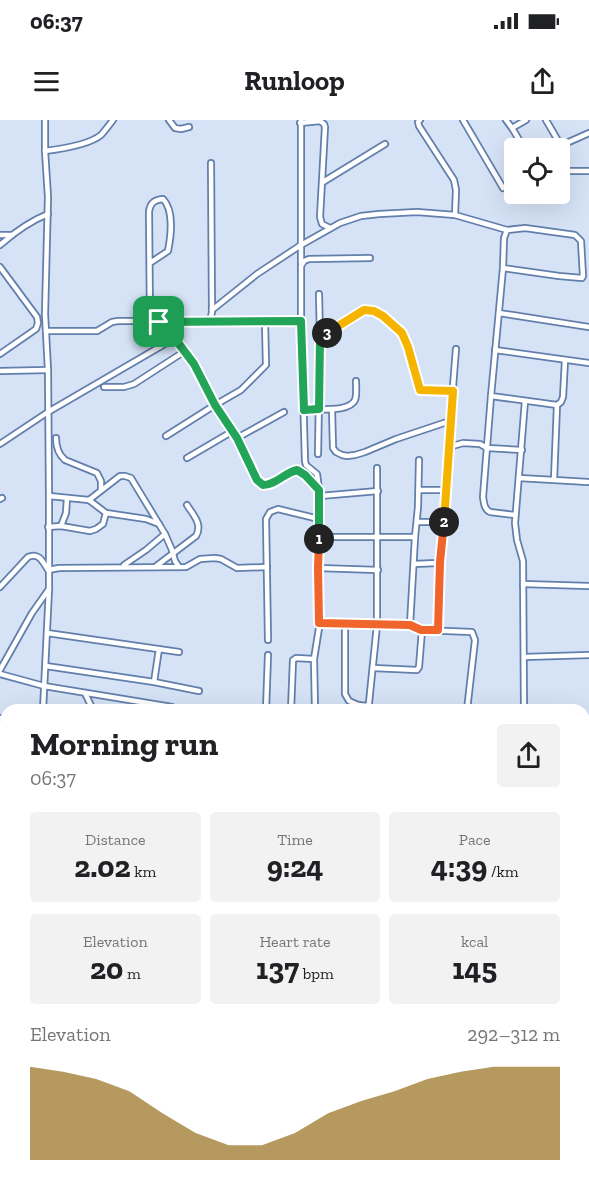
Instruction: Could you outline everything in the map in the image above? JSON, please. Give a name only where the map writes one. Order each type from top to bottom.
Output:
[{"type":"street","points":[[43,704],[49,589],[48,370],[45,286],[48,197],[45,120]]},
{"type":"street","points":[[45,151],[71,147],[93,139],[100,135],[113,120]]},
{"type":"street","points":[[169,120],[175,128],[189,127]]},
{"type":"street","points":[[420,120],[419,126],[456,184],[455,215]]},
{"type":"street","points":[[463,120],[503,188]]},
{"type":"street","points":[[506,120],[518,138]]},
{"type":"street","points":[[512,128],[526,120]]},
{"type":"street","points":[[546,120],[556,138]]},
{"type":"street","points":[[315,704],[314,659],[319,633],[319,493],[317,474],[305,463],[301,321],[301,121],[320,122],[326,128],[321,219],[322,224],[330,228]]},
{"type":"street","points":[[570,143],[589,133]]},
{"type":"street","points":[[323,182],[385,144]]},
{"type":"street","points":[[210,321],[212,310],[211,163]]},
{"type":"street","points":[[570,171],[589,171]]},
{"type":"street","points":[[150,263],[168,250],[169,246],[168,205],[163,199],[157,199],[150,206],[150,263],[150,322]]},
{"type":"street","points":[[212,310],[257,274],[301,245],[351,218],[417,212],[455,215],[507,230],[525,228],[575,235],[580,241],[583,276],[580,278],[503,268]]},
{"type":"street","points":[[0,245],[28,224],[48,214]]},
{"type":"street","points":[[507,230],[504,238],[483,497],[484,505],[490,512],[515,515]]},
{"type":"street","points":[[0,235],[12,235]]},
{"type":"street","points":[[301,266],[309,259],[370,258]]},
{"type":"street","points":[[0,267],[37,317],[38,323],[36,329],[0,354]]},
{"type":"street","points":[[318,454],[319,294]]},
{"type":"street","points":[[320,338],[364,310],[374,311],[402,333],[420,390],[453,391]]},
{"type":"street","points":[[499,313],[589,327]]},
{"type":"street","points":[[46,331],[97,331],[116,321],[301,321]]},
{"type":"street","points":[[166,436],[241,390],[266,365],[265,321]]},
{"type":"street","points":[[159,322],[175,338],[194,364],[215,405],[237,438],[257,480],[263,485],[271,485],[297,470],[305,475],[319,493]]},
{"type":"street","points":[[0,444],[48,412],[175,338]]},
{"type":"street","points":[[438,630],[440,562],[456,349]]},
{"type":"street","points":[[495,350],[589,363]]},
{"type":"street","points":[[104,387],[124,387],[134,384],[185,351]]},
{"type":"street","points":[[554,480],[557,405],[563,397],[565,360]]},
{"type":"street","points":[[0,371],[48,370]]},
{"type":"street","points":[[304,410],[343,408],[353,403],[356,397],[356,381]]},
{"type":"street","points":[[491,396],[557,405]]},
{"type":"street","points":[[524,704],[523,561],[516,532],[515,515],[525,401]]},
{"type":"street","points":[[332,409],[333,448],[336,452],[347,456],[365,452],[450,421]]},
{"type":"street","points":[[237,438],[284,412]]},
{"type":"street","points":[[187,458],[233,431]]},
{"type":"street","points":[[56,438],[58,450],[65,460],[97,473],[101,481],[101,490]]},
{"type":"street","points":[[448,447],[452,444],[463,443],[480,444],[487,448],[522,450]]},
{"type":"street","points":[[410,625],[419,460]]},
{"type":"street","points":[[369,704],[378,570],[377,468]]},
{"type":"street","points":[[89,500],[120,476],[131,478],[165,534],[179,567]]},
{"type":"street","points":[[519,478],[588,483]]},
{"type":"street","points":[[319,493],[378,490]]},
{"type":"street","points":[[419,490],[446,490]]},
{"type":"street","points":[[49,496],[89,500],[106,513],[147,519],[159,524]]},
{"type":"street","points":[[61,526],[66,513],[67,498]]},
{"type":"street","points":[[155,567],[196,536],[199,526],[187,505]]},
{"type":"street","points":[[268,640],[266,519],[270,512],[278,509],[319,519]]},
{"type":"street","points":[[48,527],[61,526],[90,531],[104,524],[106,513]]},
{"type":"street","points":[[417,522],[444,522]]},
{"type":"street","points":[[122,567],[165,534]]},
{"type":"street","points":[[319,537],[415,537]]},
{"type":"street","points":[[0,587],[31,555],[38,556],[48,570]]},
{"type":"street","points":[[48,570],[179,567],[188,566],[200,559],[215,558],[237,568],[267,567]]},
{"type":"street","points":[[414,564],[440,562]]},
{"type":"street","points":[[318,568],[378,570]]},
{"type":"street","points":[[523,584],[589,586]]},
{"type":"street","points":[[49,589],[22,629],[0,672],[44,686],[159,704]]},
{"type":"street","points":[[319,623],[410,625],[422,630],[472,632],[475,638],[468,704]]},
{"type":"street","points":[[345,624],[345,694],[354,704]]},
{"type":"street","points":[[373,668],[417,670],[422,630]]},
{"type":"street","points":[[47,633],[179,652]]},
{"type":"street","points":[[154,682],[159,650]]},
{"type":"street","points":[[266,704],[268,655]]},
{"type":"street","points":[[524,657],[589,655]]},
{"type":"street","points":[[291,704],[293,660],[296,658],[314,659]]},
{"type":"street","points":[[46,666],[199,691]]},
{"type":"street","points":[[85,693],[90,704]]},
{"type":"route","points":[[364,310],[374,311],[383,316],[402,333],[412,358],[418,388],[420,390],[453,391],[440,562],[438,630],[421,630],[410,625],[319,623],[319,490],[297,470],[271,485],[263,485],[257,480],[244,450],[215,405],[194,364],[175,338],[159,322],[301,321],[304,410],[319,409],[320,338],[364,310]]}]
